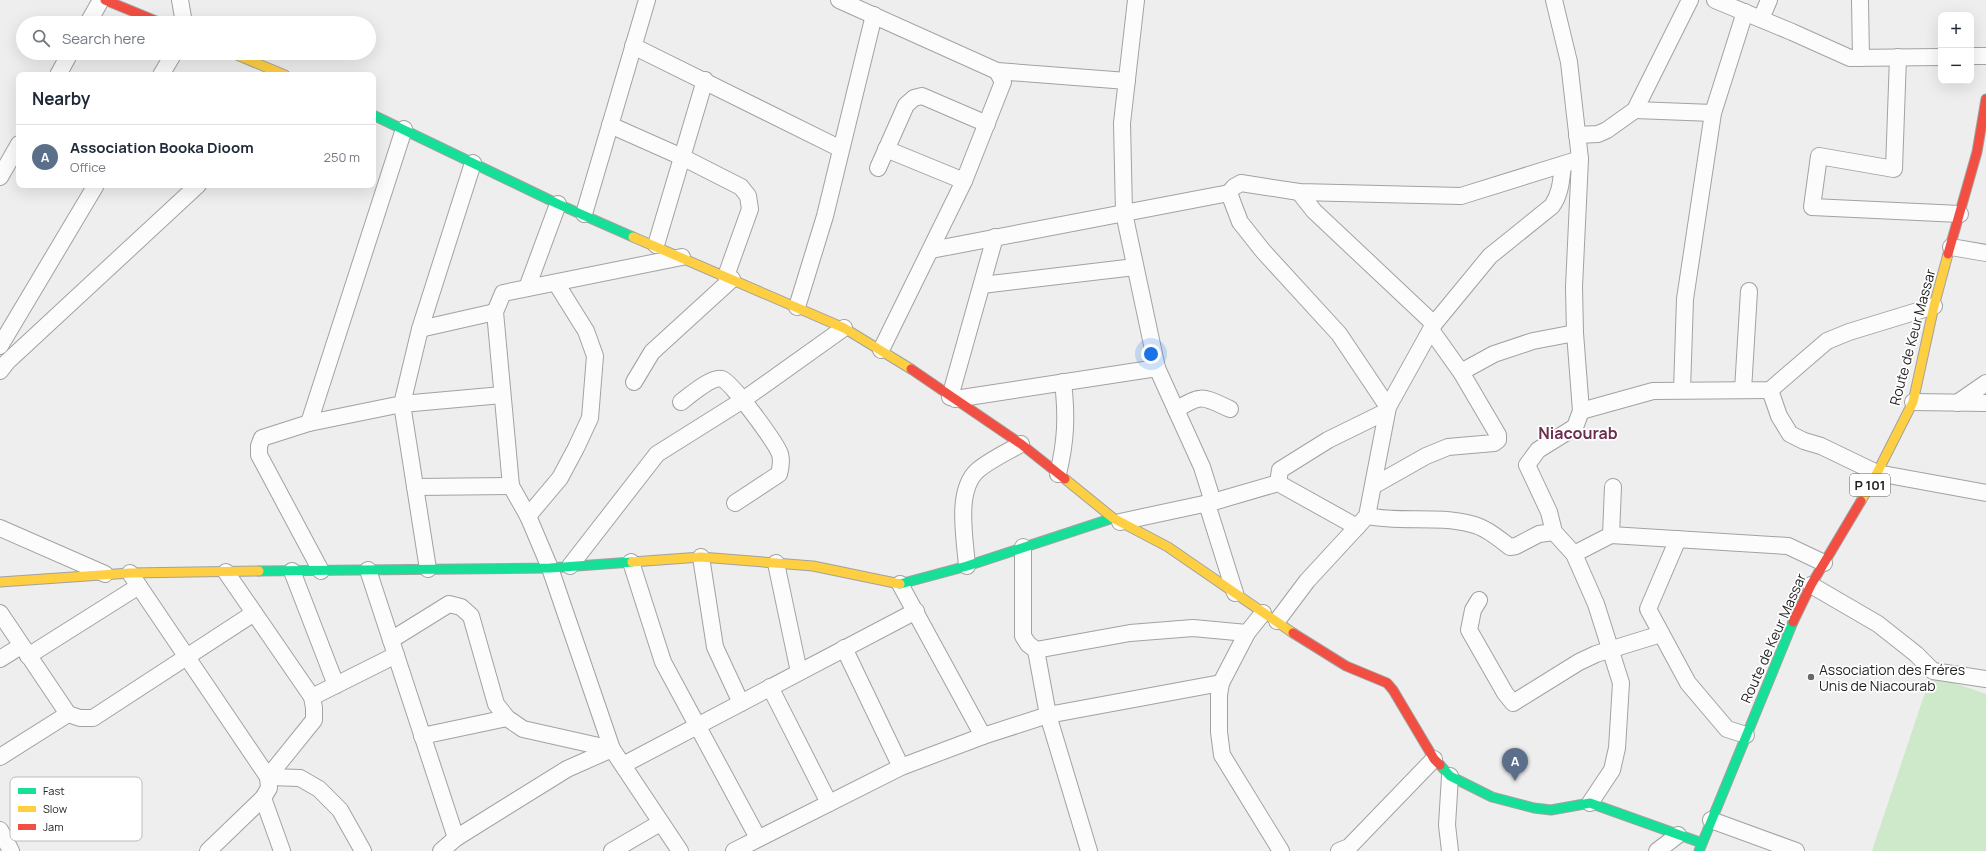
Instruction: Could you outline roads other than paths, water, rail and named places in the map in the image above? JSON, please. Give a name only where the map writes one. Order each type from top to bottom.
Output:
[{"type":"street","points":[[92,16],[101,0]]},
{"type":"street","points":[[106,0],[144,16]]},
{"type":"street","points":[[180,0],[183,16]]},
{"type":"street","points":[[584,214],[646,0]]},
{"type":"street","points":[[839,0],[996,71],[1127,81]]},
{"type":"street","points":[[1136,0],[1122,123],[1124,213],[1134,267],[1157,368],[1202,467],[1210,503],[1235,593]]},
{"type":"street","points":[[1554,0],[1569,62],[1580,159],[1574,287],[1575,333],[1581,411],[1576,427],[1538,450],[1527,465],[1549,512],[1554,532],[1574,554],[1596,604],[1621,683],[1617,748],[1612,770],[1590,803]]},
{"type":"street","points":[[1577,134],[1598,134],[1607,130],[1635,110],[1690,0]]},
{"type":"street","points":[[1715,0],[1850,58],[1938,57]]},
{"type":"street","points":[[1761,19],[1769,0]]},
{"type":"street","points":[[1860,0],[1861,58]]},
{"type":"street","points":[[1682,390],[1686,299],[1713,113],[1745,12]]},
{"type":"street","points":[[798,307],[825,216],[874,15]]},
{"type":"street","points":[[633,46],[705,80],[841,149]]},
{"type":"street","points":[[1974,56],[1986,56]]},
{"type":"street","points":[[1898,57],[1894,169],[1819,156],[1812,207],[1960,214]]},
{"type":"street","points":[[60,72],[66,60]]},
{"type":"street","points":[[163,72],[170,60]]},
{"type":"street","points":[[249,60],[278,72]]},
{"type":"street","points":[[881,350],[964,181],[1003,82],[996,71]]},
{"type":"street","points":[[656,245],[705,80]]},
{"type":"street","points":[[878,168],[906,105],[914,98],[922,96],[987,124]]},
{"type":"street","name":"Route de Keur Massar","points":[[1700,847],[1784,641],[1811,585],[1877,473],[1913,402],[1934,306],[1960,214],[1982,151],[1986,100]]},
{"type":"street","points":[[1635,110],[1713,113]]},
{"type":"street","points":[[376,116],[558,204],[656,245],[844,328],[881,350],[1021,444],[1116,520],[1168,546],[1311,646],[1346,666],[1387,683],[1393,690],[1434,759],[1450,776],[1492,797],[1534,808],[1551,810],[1570,808],[1590,803],[1678,835],[1700,847]]},
{"type":"street","points":[[610,126],[682,157],[741,187],[748,196],[750,209],[729,278],[652,352],[634,382]]},
{"type":"street","points":[[308,423],[404,129]]},
{"type":"street","points":[[0,177],[16,149]]},
{"type":"street","points":[[886,149],[964,181]]},
{"type":"street","points":[[930,250],[1229,193],[1234,187],[1241,183],[1299,192],[1461,196],[1580,159]]},
{"type":"street","points":[[428,569],[402,404],[420,329],[473,163]]},
{"type":"street","points":[[1277,621],[1307,581],[1362,522],[1373,486],[1387,409],[1433,327],[1490,256],[1552,206],[1558,197],[1561,188],[1563,165]]},
{"type":"street","points":[[0,346],[94,188]]},
{"type":"street","points":[[2,363],[195,188]]},
{"type":"street","points":[[1299,192],[1314,211],[1433,327],[1498,435],[1498,440],[1494,443],[1448,447],[1426,456],[1373,486]]},
{"type":"street","points":[[1229,193],[1240,222],[1263,251],[1339,334],[1387,409]]},
{"type":"street","points":[[527,288],[558,204]]},
{"type":"street","points":[[953,398],[995,238]]},
{"type":"street","points":[[1951,247],[1986,253]]},
{"type":"street","points":[[680,851],[612,749],[550,568],[528,516],[511,486],[495,312],[503,293],[683,257]]},
{"type":"street","points":[[982,285],[1134,267]]},
{"type":"street","points":[[528,516],[560,478],[590,418],[595,356],[586,331],[556,283]]},
{"type":"street","points":[[1743,390],[1749,291]]},
{"type":"street","points":[[1581,411],[1653,390],[1770,390],[1827,341],[1849,332],[1934,306]]},
{"type":"street","points":[[420,329],[495,312]]},
{"type":"street","points":[[570,566],[657,454],[743,400],[844,328]]},
{"type":"street","points":[[1461,372],[1494,354],[1532,341],[1575,333]]},
{"type":"street","points":[[953,398],[1157,368]]},
{"type":"street","points":[[681,402],[714,379],[722,379],[729,383],[743,400],[779,452],[782,462],[779,474],[735,503]]},
{"type":"street","points":[[1058,474],[1065,447],[1066,411],[1064,382]]},
{"type":"street","points":[[1957,403],[1986,382]]},
{"type":"street","points":[[1770,390],[1779,416],[1790,434],[1877,473],[1986,493]]},
{"type":"street","points":[[321,570],[259,455],[259,446],[262,438],[308,423],[402,404],[502,395]]},
{"type":"street","points":[[1176,410],[1190,401],[1204,398],[1230,409]]},
{"type":"street","points":[[1913,402],[1986,403]]},
{"type":"street","points":[[1278,483],[1280,470],[1328,440],[1387,409]]},
{"type":"street","points":[[967,566],[963,504],[967,486],[977,470],[1021,444]]},
{"type":"street","points":[[0,528],[106,574],[134,579],[226,572],[550,568],[701,557],[812,566],[900,584],[967,566],[1023,547],[1116,520],[1210,503],[1278,483],[1362,522],[1392,520],[1450,520],[1472,524],[1489,532],[1510,547],[1516,546],[1539,534],[1554,532]]},
{"type":"street","points":[[415,487],[511,486]]},
{"type":"street","points":[[1611,535],[1614,487]]},
{"type":"street","points":[[1574,554],[1611,535],[1788,546],[1824,563]]},
{"type":"street","points":[[1678,539],[1648,609],[1688,682],[1727,729],[1746,735]]},
{"type":"street","points":[[1023,547],[1023,636],[1028,644],[1036,650],[1048,715],[1088,851]]},
{"type":"street","points":[[701,557],[715,647],[741,703]]},
{"type":"street","points":[[631,562],[663,662],[758,838]]},
{"type":"street","points":[[776,563],[799,672]]},
{"type":"street","points":[[368,570],[456,838]]},
{"type":"street","points":[[292,571],[336,685]]},
{"type":"street","points":[[226,572],[312,697],[314,720],[268,776]]},
{"type":"street","points":[[0,582],[106,574]]},
{"type":"street","points":[[0,659],[25,651],[134,579]]},
{"type":"street","points":[[134,579],[268,776],[269,788],[263,798],[208,851]]},
{"type":"street","points":[[900,584],[983,736]]},
{"type":"street","points":[[1811,585],[1878,624],[1916,654],[1933,671],[1986,679]]},
{"type":"street","points":[[1479,600],[1473,610],[1470,630],[1505,693],[1513,703],[1579,662],[1611,648],[1662,634]]},
{"type":"street","points":[[312,697],[336,685],[393,647],[449,604],[461,607],[470,616],[496,704],[507,718],[523,729],[612,749]]},
{"type":"street","points":[[623,765],[916,611]]},
{"type":"street","points":[[0,613],[68,714],[80,718],[93,718],[254,612]]},
{"type":"street","points":[[1263,613],[1247,633],[1221,683],[1218,715],[1222,755],[1281,851]]},
{"type":"street","points":[[1036,650],[1130,633],[1193,628],[1247,633]]},
{"type":"street","points":[[844,648],[901,767]]},
{"type":"street","points":[[734,851],[901,767],[983,736],[1048,715],[1221,683]]},
{"type":"street","points":[[770,687],[828,803]]},
{"type":"street","points":[[0,758],[68,714]]},
{"type":"street","points":[[422,736],[507,718]]},
{"type":"street","points":[[441,851],[456,838],[567,769],[612,749]]},
{"type":"street","points":[[1339,851],[1349,847],[1434,759]]},
{"type":"street","points":[[268,776],[300,778],[319,790],[340,810],[363,851]]},
{"type":"street","points":[[1450,776],[1447,825],[1450,851]]},
{"type":"street","points":[[263,798],[282,851]]},
{"type":"street","points":[[1711,820],[1796,851]]},
{"type":"street","points":[[612,851],[660,823]]},
{"type":"street","points":[[0,830],[11,851]]},
{"type":"street","points":[[1657,851],[1678,835]]},
{"type":"place","name":"Association des Fréres Unis de Niacourab","points":[[1811,677]]},
{"type":"place","name":"Association Booka Dioom","points":[[1515,781]]},
{"type":"district","name":"Niacourab","points":[[1578,433]]}]
